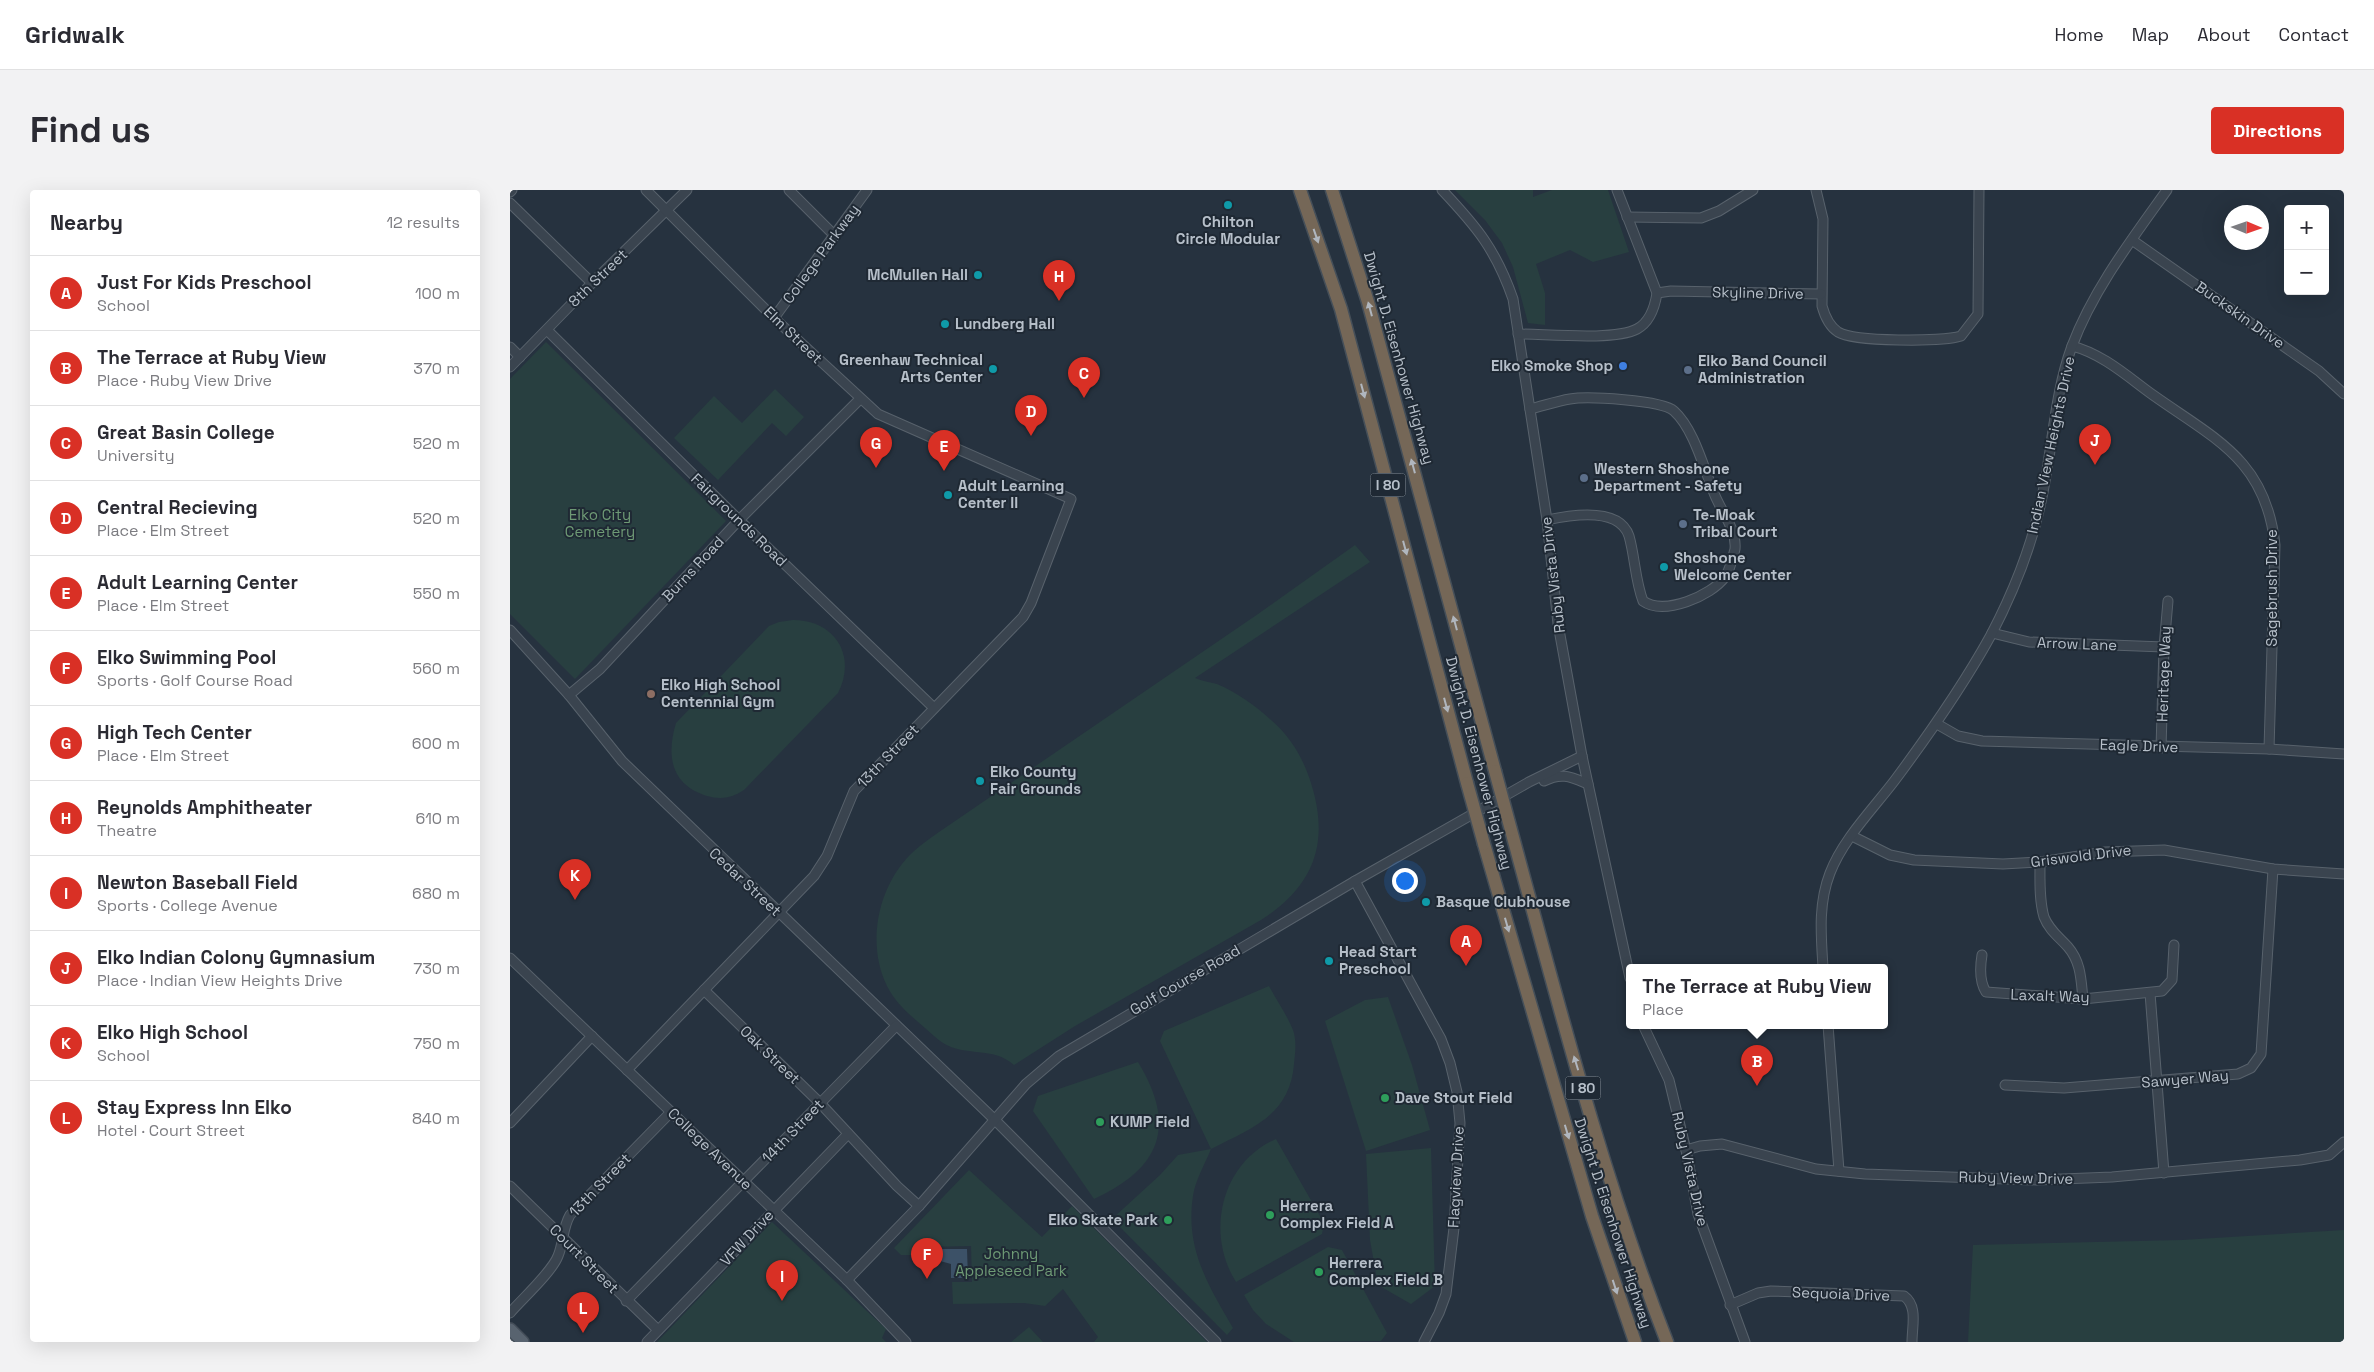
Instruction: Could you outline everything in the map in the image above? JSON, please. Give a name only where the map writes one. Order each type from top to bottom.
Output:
[{"type":"highway","name":"Dwight D. Eisenhower Highway","points":[[1300,190],[1341,309],[1467,784],[1589,1207],[1635,1342]]},
{"type":"highway","name":"Dwight D. Eisenhower Highway","points":[[1332,190],[1368,302],[1494,772],[1572,1050],[1619,1208],[1667,1342]]},
{"type":"main road","points":[[510,1329],[524,1342]]},
{"type":"street","name":"Elm Street","points":[[646,190],[774,318],[860,399],[889,420],[1071,498]]},
{"type":"street","name":"8th Street","points":[[510,367],[592,283],[688,190]]},
{"type":"street","points":[[789,190],[835,236]]},
{"type":"street","name":"College Parkway","points":[[774,318],[867,190]]},
{"type":"street","name":"Ruby Vista Drive","points":[[1442,190],[1472,222],[1494,252],[1513,299],[1547,520],[1558,624],[1582,756],[1627,964]]},
{"type":"street","points":[[1518,334],[1601,335],[1629,332],[1638,329],[1647,320],[1656,303],[1657,293],[1617,190]]},
{"type":"street","points":[[1628,217],[1701,218],[1719,211],[1754,190]]},
{"type":"street","points":[[1816,190],[1823,219],[1821,294]]},
{"type":"street","name":"Skyline Drive","points":[[1657,293],[1671,291],[1821,294],[1825,317],[1830,325],[1843,335],[1938,341],[1961,336],[1978,314],[1979,190]]},
{"type":"street","name":"Indian View Heights Drive","points":[[1823,964],[1820,929],[1822,900],[1830,872],[1852,836],[1937,724],[1992,633],[2016,579],[2036,520],[2043,494],[2058,400],[2072,346],[2087,313],[2132,240],[2167,190]]},
{"type":"street","points":[[510,203],[592,283]]},
{"type":"street","name":"Buckskin Drive","points":[[2132,240],[2319,371],[2344,394]]},
{"type":"street","name":"Fairgrounds Road","points":[[547,330],[739,520],[934,708]]},
{"type":"street","name":"Sagebrush Drive","points":[[2072,346],[2100,357],[2206,430],[2234,453],[2246,466],[2261,490],[2270,517],[2275,545],[2269,749]]},
{"type":"street","points":[[510,347],[520,357]]},
{"type":"street","points":[[1530,409],[1572,398],[1636,400],[1662,404],[1673,410],[1689,433],[1734,536],[1735,548],[1725,577],[1714,588],[1673,606],[1658,608],[1643,601],[1639,591],[1629,537],[1624,528],[1601,515],[1582,515],[1547,520]]},
{"type":"street","name":"Burns Road","points":[[569,695],[600,669],[739,520],[860,399]]},
{"type":"street","name":"13th Street","points":[[627,1070],[814,876],[827,856],[854,791],[1023,617],[1031,603],[1071,498]]},
{"type":"street","name":"Heritage Way","points":[[2161,748],[2164,647],[2168,601]]},
{"type":"street","name":"Cedar Street","points":[[510,630],[569,695],[622,761],[995,1120],[1216,1342]]},
{"type":"street","name":"Arrow Lane","points":[[1992,633],[2029,642],[2164,647]]},
{"type":"street","name":"Eagle Drive","points":[[1937,724],[1958,736],[1982,741],[2161,748],[2269,749],[2344,754]]},
{"type":"street","name":"Golf Course Road","points":[[847,1280],[919,1206],[954,1163],[1026,1084],[1076,1044],[1354,881],[1511,793],[1582,756]]},
{"type":"street","points":[[1511,793],[1562,775],[1573,777],[1588,784]]},
{"type":"street","name":"Griswold Drive","points":[[1852,836],[1890,855],[1903,859],[2003,864],[2040,862],[2105,852],[2164,850],[2273,869],[2344,874]]},
{"type":"street","points":[[2040,862],[2041,904],[2045,918],[2051,931],[2069,948],[2076,960],[2080,971],[2083,999]]},
{"type":"street","name":"Sawyer Way","points":[[2005,1085],[2064,1088],[2156,1082],[2238,1074],[2251,1068],[2261,1054],[2273,869]]},
{"type":"street","name":"Flagview Drive","points":[[1354,881],[1441,1039],[1450,1063],[1457,1092],[1460,1132],[1454,1228],[1446,1294],[1440,1313],[1424,1342]]},
{"type":"street","name":"Laxalt Way","points":[[1982,955],[1980,973],[1986,992],[2083,999],[2162,991],[2172,980],[2174,945]]},
{"type":"street","name":"College Avenue","points":[[510,958],[847,1280],[906,1342]]},
{"type":"street","name":"Oak Street","points":[[704,990],[820,1103],[897,1186],[919,1206]]},
{"type":"street","points":[[2150,993],[2164,1173]]},
{"type":"street","name":"14th Street","points":[[626,1301],[743,1181],[781,1146],[820,1103],[896,1026]]},
{"type":"street","name":"Ruby Vista Drive","points":[[1645,1029],[1669,1080],[1686,1150],[1698,1214],[1745,1342]]},
{"type":"street","points":[[1828,1029],[1839,1172]]},
{"type":"street","points":[[510,1122],[592,1036]]},
{"type":"street","name":"13th Street","points":[[510,1313],[554,1264],[560,1250],[561,1236],[570,1215],[671,1112]]},
{"type":"street","name":"VFW Drive","points":[[647,1342],[848,1134]]},
{"type":"street","name":"Ruby View Drive","points":[[1686,1150],[1700,1146],[1722,1144],[1806,1168],[1839,1172],[2037,1180],[2164,1173],[2300,1160],[2329,1155],[2344,1142]]},
{"type":"street","name":"Court Street","points":[[510,1186],[626,1301],[658,1330]]},
{"type":"street","name":"Sequoia Drive","points":[[1730,1305],[1758,1294],[1771,1292],[1904,1296],[1910,1300],[1913,1308],[1912,1342]]},
{"type":"green space","points":[[1455,190],[1533,190],[1533,197],[1552,190],[1608,190],[1629,252],[1593,262],[1570,250],[1536,264],[1545,293],[1545,325],[1528,323],[1513,267],[1502,243],[1485,220]]},
{"type":"green space","name":"Elko City Cemetery","points":[[546,342],[726,521],[575,679],[510,614],[510,379]]},
{"type":"green space","points":[[775,389],[804,417],[786,436],[772,423],[718,480],[674,438],[714,396],[742,423]]},
{"type":"green space","points":[[1355,545],[1370,562],[1195,678],[1224,687],[1259,710],[1285,734],[1296,748],[1304,765],[1311,783],[1316,805],[1319,825],[1318,844],[1305,878],[1294,893],[1261,920],[1075,1026],[1014,1065],[1006,1059],[988,1053],[960,1050],[938,1040],[899,1004],[887,986],[881,971],[877,939],[881,907],[893,877],[902,864],[910,855],[939,832],[1258,614]]},
{"type":"green space","points":[[793,620],[820,626],[831,633],[838,643],[843,654],[845,666],[838,693],[744,790],[735,795],[722,798],[707,796],[695,791],[686,785],[674,768],[672,747],[676,723],[769,626]]},
{"type":"green space","points":[[1269,986],[1288,1019],[1294,1034],[1295,1052],[1291,1082],[1277,1108],[1266,1118],[1254,1127],[1211,1149],[1160,1041],[1164,1031]]},
{"type":"green space","name":"Dave Stout Field","points":[[1388,997],[1412,1065],[1430,1130],[1366,1151],[1325,1021],[1365,1000]]},
{"type":"green space","name":"KUMP Field","points":[[1138,1062],[1150,1085],[1157,1106],[1159,1125],[1156,1143],[1148,1159],[1135,1174],[1117,1187],[1094,1199],[1033,1111],[1038,1096]]},
{"type":"green space","name":"Herrera Complex Field A","points":[[1276,1139],[1324,1223],[1322,1234],[1236,1282],[1227,1263],[1221,1242],[1224,1201],[1231,1182],[1242,1165],[1257,1150]]},
{"type":"green space","points":[[1431,1148],[1435,1286],[1411,1304],[1378,1285],[1370,1240],[1366,1154]]},
{"type":"green space","name":"Elko Skate Park","points":[[1211,1149],[1194,1190],[1191,1215],[1192,1233],[1207,1281],[1233,1328],[1227,1335],[1112,1219],[1160,1175],[1178,1155]]},
{"type":"green space","name":"Johnny Appleseed Park","points":[[969,1170],[1042,1237],[1072,1206],[1207,1342],[1094,1342],[1098,1337],[1063,1289],[1045,1306],[1024,1303],[953,1304],[952,1282],[972,1282],[971,1246],[924,1247],[923,1255],[901,1255],[894,1248]]},
{"type":"green space","points":[[772,1222],[886,1329],[882,1338],[886,1342],[657,1342]]},
{"type":"green space","points":[[2344,1230],[2344,1342],[1968,1342],[1973,1245],[2182,1240]]},
{"type":"green space","name":"Herrera Complex Field B","points":[[1328,1247],[1342,1250],[1387,1333],[1381,1341],[1294,1342],[1266,1324],[1253,1310],[1244,1295]]},
{"type":"green space","points":[[1029,1327],[1043,1342],[1011,1342]]},
{"type":"water","points":[[939,1249],[967,1249],[968,1278],[951,1278],[951,1264],[940,1261]]},
{"type":"place","name":"Chilton Circle Modular","points":[[1228,205]]},
{"type":"place","name":"McMullen Hall","points":[[978,275]]},
{"type":"place","name":"Reynolds Amphitheater","points":[[1059,301]]},
{"type":"place","name":"Lundberg Hall","points":[[945,324]]},
{"type":"place","name":"Elko Smoke Shop","points":[[1623,366]]},
{"type":"place","name":"Greenhaw Technical Arts Center","points":[[993,369]]},
{"type":"place","name":"Elko Band Council Administration","points":[[1688,370]]},
{"type":"place","name":"Great Basin College","points":[[1084,398]]},
{"type":"place","name":"Central Recieving","points":[[1031,436]]},
{"type":"place","name":"Elko Indian Colony Gymnasium","points":[[2095,465]]},
{"type":"place","name":"High Tech Center","points":[[876,468]]},
{"type":"place","name":"Adult Learning Center","points":[[944,471]]},
{"type":"place","name":"Western Shoshone Department - Safety","points":[[1584,478]]},
{"type":"place","name":"Adult Learning Center II","points":[[948,495]]},
{"type":"place","name":"Te-Moak Tribal Court","points":[[1683,524]]},
{"type":"place","name":"Shoshone Welcome Center","points":[[1664,567]]},
{"type":"place","name":"Elko High School Centennial Gym","points":[[651,694]]},
{"type":"place","name":"Elko County Fair Grounds","points":[[980,781]]},
{"type":"place","name":"Elko High School","points":[[575,900]]},
{"type":"place","name":"Basque Clubhouse","points":[[1426,902]]},
{"type":"place","name":"Head Start Preschool","points":[[1329,961]]},
{"type":"place","name":"Just For Kids Preschool","points":[[1466,966]]},
{"type":"place","name":"The Terrace at Ruby View","points":[[1757,1086]]},
{"type":"place","name":"Dave Stout Field","points":[[1385,1098]]},
{"type":"place","name":"KUMP Field","points":[[1100,1122]]},
{"type":"place","name":"Herrera Complex Field A","points":[[1270,1215]]},
{"type":"place","name":"Elko Skate Park","points":[[1168,1220]]},
{"type":"place","name":"Herrera Complex Field B","points":[[1319,1272]]},
{"type":"place","name":"Elko Swimming Pool","points":[[927,1279]]},
{"type":"place","name":"Newton Baseball Field","points":[[782,1301]]},
{"type":"place","name":"Stay Express Inn Elko","points":[[583,1333]]}]
